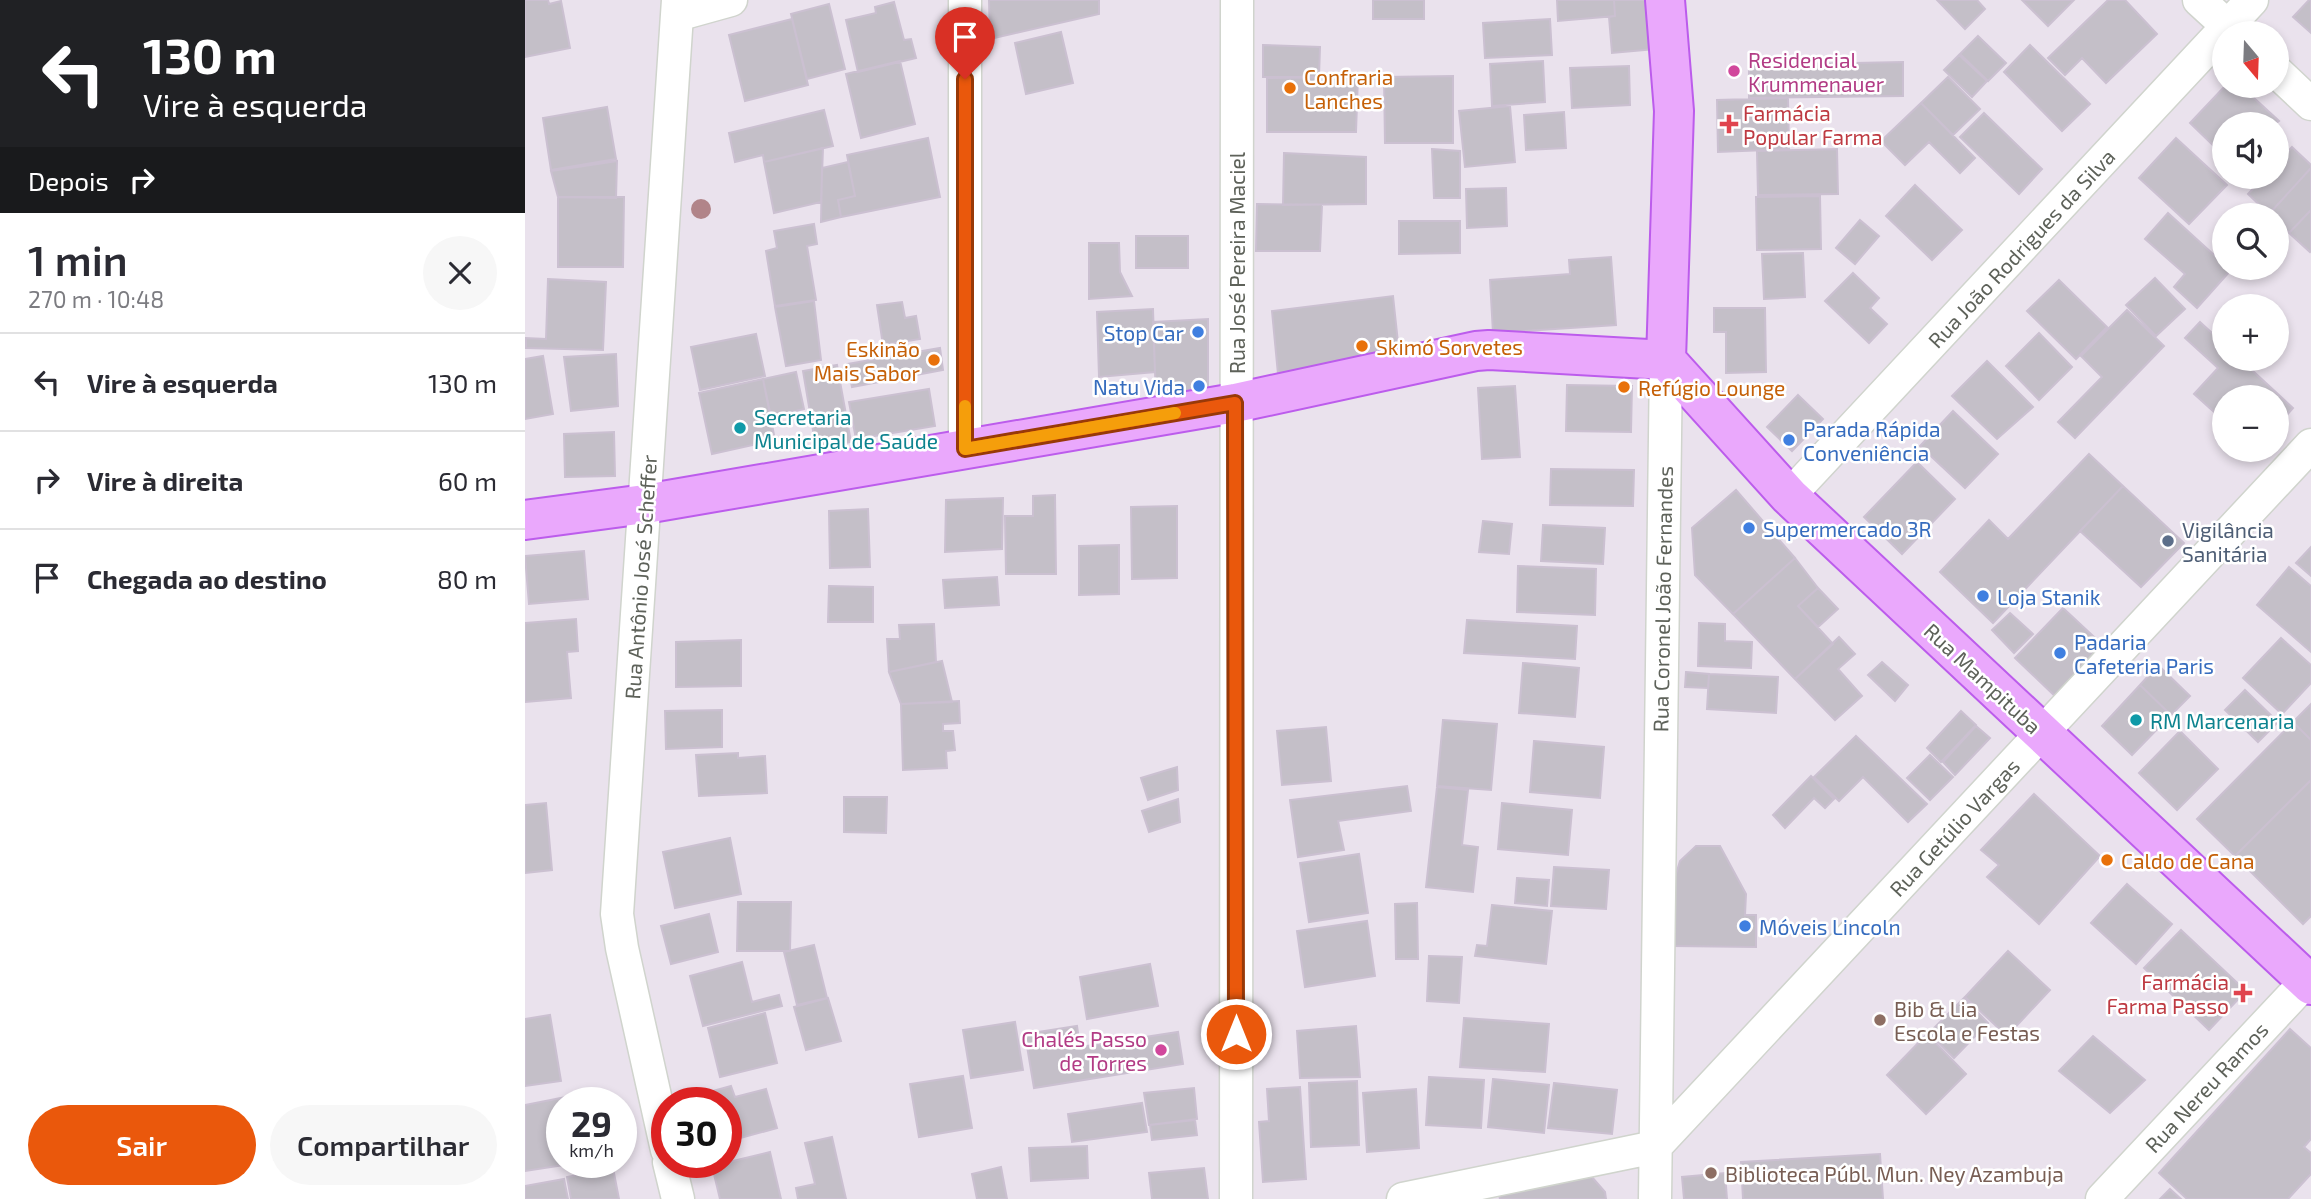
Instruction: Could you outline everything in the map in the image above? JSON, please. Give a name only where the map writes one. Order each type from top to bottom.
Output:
[{"type":"main road","name":"Rua Coronel João Fernandes","points":[[1665,0],[1674,111],[1666,360]]},
{"type":"main road","points":[[525,520],[645,504],[1235,403],[1476,351],[1666,360]]},
{"type":"main road","name":"Rua Mampituba","points":[[1666,360],[1789,496],[2309,981]]},
{"type":"street","points":[[678,7],[731,0]]},
{"type":"street","points":[[965,0],[965,449]]},
{"type":"street","name":"Rua José Pereira Maciel","points":[[1236,1199],[1237,0]]},
{"type":"street","points":[[2199,0],[2221,21]]},
{"type":"street","name":"Rua João Rodrigues da Silva","points":[[2237,21],[2252,0]]},
{"type":"street","name":"Rua Antônio José Scheffer","points":[[653,1087],[617,914],[678,7]]},
{"type":"street","name":"Rua João Rodrigues da Silva","points":[[1789,496],[2212,50]]},
{"type":"street","points":[[2289,83],[2311,104]]},
{"type":"street","name":"Rua Coronel João Fernandes","points":[[1655,1199],[1666,360]]},
{"type":"street","name":"Rua Getúlio Vargas","points":[[1655,1147],[2311,445]]},
{"type":"street","name":"Rua Nereu Ramos","points":[[2102,1199],[2309,981]]},
{"type":"street","points":[[1403,1199],[1655,1147]]},
{"type":"street","points":[[673,1178],[678,1199]]},
{"type":"building","points":[[525,0],[548,0],[549,4],[561,1],[570,48],[525,57]]},
{"type":"building","points":[[989,0],[1099,0],[1099,14],[990,39]]},
{"type":"building","points":[[1373,0],[1424,0],[1424,19],[1373,19]]},
{"type":"building","points":[[1557,0],[1614,0],[1615,16],[1558,21]]},
{"type":"building","points":[[1614,0],[1652,0],[1655,49],[1612,53],[1609,17],[1615,16]]},
{"type":"building","points":[[1937,0],[1977,0],[1985,9],[1965,29]]},
{"type":"building","points":[[2022,0],[2074,0],[2048,26]]},
{"type":"building","points":[[2108,0],[2125,0],[2157,34],[2106,83],[2082,58],[2065,75],[2048,58]]},
{"type":"building","points":[[2311,0],[2311,33],[2293,17]]},
{"type":"building","points":[[894,2],[904,40],[911,39],[916,58],[858,72],[846,20],[876,13],[875,7]]},
{"type":"building","points":[[829,4],[845,69],[807,79],[791,14]]},
{"type":"building","points":[[792,19],[808,85],[745,101],[729,35]]},
{"type":"building","points":[[1550,19],[1552,55],[1485,58],[1483,23]]},
{"type":"building","points":[[1061,32],[1073,83],[1026,94],[1015,43]]},
{"type":"building","points":[[1978,36],[2006,63],[1988,81],[1960,54]]},
{"type":"building","points":[[1263,45],[1320,47],[1319,77],[1263,77]]},
{"type":"building","points":[[2030,45],[2090,104],[2062,131],[2004,72]]},
{"type":"building","points":[[1959,55],[1987,81],[1972,97],[1944,70]]},
{"type":"building","points":[[900,61],[915,124],[861,138],[846,74]]},
{"type":"building","points":[[1543,61],[1545,102],[1492,106],[1490,64]]},
{"type":"building","points":[[1903,62],[1903,96],[1749,98],[1749,65]]},
{"type":"building","points":[[1629,66],[1630,105],[1572,108],[1570,68]]},
{"type":"building","points":[[1453,76],[1453,143],[1385,143],[1384,77]]},
{"type":"building","points":[[1358,77],[1356,132],[1267,132],[1267,78]]},
{"type":"building","points":[[1948,77],[1980,109],[1953,135],[1921,103]]},
{"type":"building","points":[[1788,98],[1789,149],[1718,152],[1717,100]]},
{"type":"building","points":[[2214,98],[2254,98],[2269,112],[2212,112],[2212,144],[2190,123]]},
{"type":"building","points":[[1921,103],[1975,158],[1960,173],[1929,142],[1905,165],[1881,141]]},
{"type":"building","points":[[1510,106],[1515,162],[1465,167],[1459,111]]},
{"type":"building","points":[[607,107],[616,159],[551,170],[543,118]]},
{"type":"building","points":[[824,110],[833,146],[764,162],[763,155],[735,162],[729,133]]},
{"type":"building","points":[[1564,112],[1566,148],[1526,150],[1524,115]]},
{"type":"building","points":[[1984,113],[2042,169],[2019,194],[1960,137]]},
{"type":"building","points":[[928,138],[940,197],[841,217],[838,200],[855,196],[847,155]]},
{"type":"building","points":[[2176,138],[2212,171],[2212,189],[2223,189],[2189,224],[2139,178]]},
{"type":"building","points":[[2292,147],[2311,168],[2279,203],[2257,203],[2248,194],[2253,189],[2289,189],[2289,150]]},
{"type":"building","points":[[823,148],[821,202],[774,213],[764,162]]},
{"type":"building","points":[[1432,149],[1460,151],[1460,198],[1434,198]]},
{"type":"building","points":[[1837,149],[1838,194],[1758,195],[1757,151]]},
{"type":"building","points":[[1284,153],[1366,157],[1366,204],[1283,205]]},
{"type":"building","points":[[617,161],[616,198],[558,197],[551,171]]},
{"type":"building","points":[[848,162],[855,196],[838,200],[841,217],[821,222],[822,168]]},
{"type":"building","points":[[2311,168],[2311,210],[2289,233],[2289,203],[2279,203]]},
{"type":"building","points":[[1915,185],[1962,230],[1932,260],[1886,216]]},
{"type":"building","points":[[1506,188],[1507,226],[1467,228],[1466,189]]},
{"type":"building","points":[[1820,196],[1821,249],[1757,250],[1756,197]]},
{"type":"building","points":[[558,197],[624,197],[623,267],[558,267]]},
{"type":"building","points":[[1257,204],[1322,205],[1320,251],[1256,251]]},
{"type":"building","points":[[2311,210],[2311,251],[2289,233]]},
{"type":"building","points":[[2168,213],[2212,253],[2212,280],[2222,280],[2197,308],[2174,287],[2185,274],[2145,239]]},
{"type":"building","points":[[1860,220],[1879,236],[1855,264],[1836,248]]},
{"type":"building","points":[[1399,221],[1460,221],[1460,253],[1399,254]]},
{"type":"building","points":[[814,224],[817,244],[807,246],[816,300],[775,306],[766,251],[777,248],[774,231]]},
{"type":"building","points":[[1136,236],[1188,236],[1188,268],[1136,268]]},
{"type":"building","points":[[1089,243],[1119,243],[1120,272],[1132,296],[1089,299]]},
{"type":"building","points":[[1803,253],[1805,297],[1764,299],[1762,254]]},
{"type":"building","points":[[1611,257],[1616,325],[1493,333],[1490,280],[1570,274],[1569,260]]},
{"type":"building","points":[[1853,273],[1879,298],[1870,308],[1887,324],[1869,343],[1825,301]]},
{"type":"building","points":[[2155,278],[2185,309],[2156,336],[2126,305]]},
{"type":"building","points":[[548,279],[606,282],[603,350],[526,348],[526,338],[546,339]]},
{"type":"building","points":[[2059,280],[2107,327],[2076,359],[2027,311]]},
{"type":"building","points":[[1393,296],[1399,352],[1278,374],[1272,311]]},
{"type":"building","points":[[814,301],[821,360],[786,366],[775,307]]},
{"type":"building","points":[[902,302],[905,318],[916,316],[920,339],[883,345],[877,305]]},
{"type":"building","points":[[1714,308],[1765,308],[1766,372],[1726,373],[1726,332],[1714,332]]},
{"type":"building","points":[[1153,309],[1155,372],[1099,377],[1097,312]]},
{"type":"building","points":[[2127,310],[2164,346],[2075,438],[2058,422],[2102,377],[2081,356]]},
{"type":"building","points":[[1208,319],[1208,396],[1156,396],[1153,322]]},
{"type":"building","points":[[2200,322],[2212,333],[2212,363],[2185,338]]},
{"type":"building","points":[[2039,333],[2072,367],[2039,400],[2006,366]]},
{"type":"building","points":[[756,334],[765,376],[700,390],[691,347]]},
{"type":"building","points":[[940,348],[943,370],[852,387],[847,364]]},
{"type":"building","points":[[616,354],[618,406],[571,411],[564,357]]},
{"type":"building","points":[[543,356],[553,414],[525,419],[525,359]]},
{"type":"building","points":[[1987,361],[2033,407],[1997,439],[1952,396]]},
{"type":"building","points":[[837,365],[851,442],[816,448],[803,371]]},
{"type":"building","points":[[2215,371],[2253,371],[2268,385],[2212,385],[2212,410],[2194,394]]},
{"type":"building","points":[[796,372],[804,409],[771,417],[763,379]]},
{"type":"building","name":"Secretaria Municipal de Saúde","points":[[763,379],[775,440],[712,454],[699,393]]},
{"type":"building","points":[[1567,385],[1632,386],[1631,432],[1566,431]]},
{"type":"building","points":[[1515,386],[1520,457],[1482,459],[1478,388]]},
{"type":"building","points":[[929,389],[935,426],[856,439],[849,402]]},
{"type":"building","points":[[1798,395],[1823,419],[1792,451],[1767,427]]},
{"type":"building","points":[[1953,411],[1998,454],[1965,488],[1920,446]]},
{"type":"building","points":[[614,432],[615,476],[565,477],[564,434]]},
{"type":"building","points":[[2089,454],[2123,486],[1993,623],[1940,572],[1989,520],[2008,539]]},
{"type":"building","points":[[1917,462],[1955,499],[1902,554],[1864,517]]},
{"type":"building","points":[[1551,469],[1634,470],[1633,506],[1550,505]]},
{"type":"building","points":[[2123,486],[2184,543],[2141,587],[2080,531]]},
{"type":"building","points":[[1736,490],[1795,558],[1733,614],[1695,575],[1692,528]]},
{"type":"building","points":[[1055,495],[1056,574],[1006,574],[1005,516],[1033,516],[1033,496]]},
{"type":"building","points":[[1003,498],[1002,549],[945,552],[946,500]]},
{"type":"building","points":[[1177,506],[1177,578],[1132,579],[1131,507]]},
{"type":"building","points":[[868,509],[870,567],[830,568],[829,511]]},
{"type":"building","points":[[1483,521],[1512,524],[1509,554],[1479,552]]},
{"type":"building","points":[[1543,525],[1605,528],[1603,564],[1541,561]]},
{"type":"building","points":[[1119,545],[1119,594],[1079,595],[1079,546]]},
{"type":"building","points":[[2311,547],[2311,576],[2296,563]]},
{"type":"building","points":[[584,551],[588,599],[529,604],[525,556]]},
{"type":"building","points":[[1795,558],[1818,588],[1798,606],[1833,644],[1795,679],[1733,614]]},
{"type":"building","points":[[1518,566],[1596,569],[1595,615],[1517,612]]},
{"type":"building","points":[[2289,567],[2311,586],[2311,652],[2257,605]]},
{"type":"building","points":[[997,577],[999,605],[945,608],[943,580]]},
{"type":"building","points":[[829,586],[873,587],[873,622],[828,622]]},
{"type":"building","points":[[1818,588],[1838,609],[1818,627],[1798,606]]},
{"type":"building","name":"Padaria Cafeteria Paris","points":[[2063,608],[2106,648],[2057,698],[2015,658]]},
{"type":"building","points":[[2010,613],[2033,634],[2014,653],[1992,630]]},
{"type":"building","points":[[576,619],[578,651],[567,652],[571,698],[525,702],[525,623]]},
{"type":"building","points":[[1467,620],[1577,626],[1575,659],[1464,653]]},
{"type":"building","points":[[1699,623],[1725,624],[1725,641],[1752,642],[1751,668],[1698,666]]},
{"type":"building","points":[[934,624],[936,662],[889,672],[887,639],[900,639],[899,625]]},
{"type":"building","points":[[1839,637],[1855,654],[1838,669],[1862,696],[1835,720],[1795,679]]},
{"type":"building","points":[[2281,638],[2311,665],[2311,683],[2282,714],[2243,678]]},
{"type":"building","points":[[741,640],[741,686],[676,687],[676,642]]},
{"type":"building","points":[[942,661],[952,702],[901,704],[889,672]]},
{"type":"building","points":[[1882,662],[1908,685],[1895,701],[1868,675]]},
{"type":"building","points":[[1523,663],[1579,668],[1575,717],[1519,713]]},
{"type":"building","points":[[2158,665],[2190,696],[2171,715],[2140,685]]},
{"type":"building","points":[[1686,672],[1709,674],[1708,688],[1685,687]]},
{"type":"building","points":[[1709,674],[1778,677],[1776,713],[1707,709]]},
{"type":"building","name":"RM Marcenaria","points":[[2140,685],[2171,715],[2132,755],[2102,726]]},
{"type":"building","points":[[2245,690],[2278,722],[2258,742],[2225,710]]},
{"type":"building","points":[[959,701],[960,723],[943,724],[943,731],[953,731],[955,750],[946,751],[947,768],[903,770],[901,704]]},
{"type":"building","points":[[2311,704],[2311,740],[2293,722]]},
{"type":"building","points":[[722,710],[722,747],[666,749],[665,711]]},
{"type":"building","points":[[1961,711],[1976,725],[1941,762],[1927,748]]},
{"type":"building","points":[[1443,720],[1497,724],[1491,790],[1437,786]]},
{"type":"building","points":[[2293,722],[2311,740],[2311,780],[2235,856],[2197,819]]},
{"type":"building","points":[[1976,726],[1990,738],[1955,775],[1943,762]]},
{"type":"building","points":[[1326,727],[1331,781],[1282,785],[1277,731]]},
{"type":"building","points":[[2180,731],[2218,769],[2177,810],[2139,773]]},
{"type":"building","points":[[1856,736],[1927,804],[1908,822],[1863,777],[1839,801],[1814,777]]},
{"type":"building","points":[[1534,741],[1604,747],[1600,798],[1530,792]]},
{"type":"building","points":[[738,753],[738,758],[765,756],[767,793],[699,796],[696,755]]},
{"type":"building","points":[[1930,755],[1953,777],[1930,800],[1907,778]]},
{"type":"building","points":[[1177,767],[1178,790],[1148,800],[1141,778]]},
{"type":"building","points":[[1811,776],[1834,799],[1825,808],[1814,798],[1785,828],[1773,815]]},
{"type":"building","points":[[2311,780],[2311,916],[2303,924],[2235,856]]},
{"type":"building","points":[[1407,786],[1411,811],[1338,821],[1344,850],[1298,857],[1290,800]]},
{"type":"building","points":[[1437,787],[1468,790],[1462,845],[1478,847],[1473,892],[1426,887]]},
{"type":"building","points":[[2034,794],[2100,856],[2039,924],[1987,877],[1999,865],[1981,850]]},
{"type":"building","points":[[844,797],[887,797],[886,833],[844,832]]},
{"type":"building","points":[[1178,799],[1180,822],[1149,832],[1142,811]]},
{"type":"building","points":[[546,803],[552,870],[525,873],[525,805]]},
{"type":"building","points":[[1502,803],[1572,810],[1568,855],[1498,849]]},
{"type":"building","points":[[730,838],[741,894],[675,908],[663,852]]},
{"type":"building","points":[[1696,846],[1720,846],[1746,894],[1745,915],[1756,915],[1756,947],[1673,946],[1674,881],[1680,861]]},
{"type":"building","points":[[1359,854],[1368,913],[1309,922],[1300,863]]},
{"type":"building","points":[[1554,867],[1609,870],[1606,909],[1551,906]]},
{"type":"building","points":[[1517,878],[1549,880],[1547,906],[1515,903]]},
{"type":"building","points":[[2127,884],[2172,924],[2136,964],[2091,923]]},
{"type":"building","points":[[738,902],[791,902],[790,951],[737,951]]},
{"type":"building","points":[[1417,903],[1418,959],[1396,959],[1395,904]]},
{"type":"building","points":[[1492,905],[1552,911],[1546,964],[1475,956],[1477,945],[1487,946]]},
{"type":"building","points":[[709,914],[718,952],[671,964],[661,926]]},
{"type":"building","points":[[1367,921],[1375,976],[1305,987],[1297,931]]},
{"type":"building","points":[[2181,930],[2246,991],[2209,1030],[2144,968]]},
{"type":"building","points":[[814,945],[827,998],[797,1005],[784,952]]},
{"type":"building","points":[[2008,951],[2050,990],[2007,1036],[1965,997]]},
{"type":"building","points":[[1429,956],[1462,957],[1459,1003],[1427,1001]]},
{"type":"building","points":[[742,962],[752,1002],[779,995],[782,1006],[703,1026],[690,976]]},
{"type":"building","points":[[1150,964],[1158,1006],[1087,1019],[1080,977]]},
{"type":"building","points":[[828,998],[841,1041],[806,1050],[794,1007]]},
{"type":"building","points":[[1964,998],[1988,1023],[1954,1058],[1929,1033]]},
{"type":"building","points":[[765,1013],[777,1063],[720,1077],[708,1028]]},
{"type":"building","points":[[550,1015],[561,1081],[525,1086],[525,1019]]},
{"type":"building","points":[[1464,1018],[1549,1024],[1545,1072],[1460,1067]]},
{"type":"building","points":[[1015,1022],[1023,1070],[971,1078],[963,1030]]},
{"type":"building","points":[[1077,1026],[1080,1047],[1178,1032],[1183,1064],[1034,1088],[1025,1034]]},
{"type":"building","points":[[1356,1026],[1360,1077],[1300,1078],[1297,1031]]},
{"type":"building","points":[[2290,1029],[2311,1048],[2311,1139],[2304,1147],[2311,1153],[2311,1174],[2288,1199],[2187,1199],[2159,1173]]},
{"type":"building","points":[[1927,1034],[1966,1074],[1926,1114],[1887,1075]]},
{"type":"building","points":[[2093,1036],[2145,1080],[2110,1113],[2059,1071]]},
{"type":"building","points":[[963,1076],[972,1128],[919,1137],[910,1084]]},
{"type":"building","points":[[1429,1077],[1484,1080],[1481,1128],[1426,1125]]},
{"type":"building","points":[[1493,1079],[1549,1085],[1544,1133],[1488,1127]]},
{"type":"building","points":[[1357,1081],[1359,1145],[1311,1147],[1309,1083]]},
{"type":"building","points":[[1554,1083],[1617,1090],[1612,1134],[1548,1128]]},
{"type":"building","points":[[1300,1087],[1306,1179],[1263,1182],[1259,1122],[1269,1121],[1267,1089]]},
{"type":"building","points":[[1194,1088],[1197,1119],[1149,1125],[1144,1093]]},
{"type":"building","points":[[766,1089],[777,1128],[742,1138],[742,1095]]},
{"type":"building","points":[[1416,1089],[1419,1148],[1367,1152],[1363,1093]]},
{"type":"building","points":[[546,1101],[546,1168],[525,1171],[525,1105]]},
{"type":"building","points":[[1142,1103],[1147,1132],[1072,1142],[1068,1114]]},
{"type":"building","points":[[1195,1120],[1197,1135],[1152,1140],[1150,1125]]},
{"type":"building","points":[[832,1137],[846,1199],[798,1199],[796,1188],[815,1184],[805,1143]]},
{"type":"building","points":[[1087,1146],[1088,1178],[1031,1181],[1029,1148]]},
{"type":"building","points":[[770,1152],[781,1199],[720,1199],[715,1178],[742,1178],[742,1159]]},
{"type":"building","points":[[1880,1154],[1883,1199],[1743,1199],[1741,1162]]},
{"type":"building","points":[[1001,1167],[1007,1199],[977,1199],[972,1174]]},
{"type":"building","points":[[1204,1168],[1208,1199],[1152,1199],[1149,1173]]},
{"type":"building","points":[[1725,1173],[1727,1199],[1684,1199],[1682,1177]]},
{"type":"building","points":[[1591,1176],[1605,1192],[1606,1199],[1500,1199],[1499,1195]]},
{"type":"building","points":[[567,1178],[615,1178],[619,1199],[571,1199]]},
{"type":"building","points":[[564,1179],[568,1199],[525,1199],[525,1186]]},
{"type":"building","points":[[2170,1189],[2181,1199],[2160,1199]]},
{"type":"slow traffic","points":[[965,406],[965,449],[1175,413]]},
{"type":"place","name":"Residencial Krummenauer","points":[[1734,71]]},
{"type":"place","name":"Confraria Lanches","points":[[1290,88]]},
{"type":"place","name":"Farmácia Popular Farma","points":[[1729,124]]},
{"type":"place","name":"Stop Car","points":[[1198,332]]},
{"type":"place","name":"Skimó Sorvetes","points":[[1362,346]]},
{"type":"place","name":"Eskinão Mais Sabor","points":[[934,360]]},
{"type":"place","name":"Natu Vida","points":[[1199,386]]},
{"type":"place","name":"Refúgio Lounge","points":[[1624,387]]},
{"type":"place","name":"Secretaria Municipal de Saúde","points":[[740,428]]},
{"type":"place","name":"Parada Rápida Conveniência","points":[[1789,440]]},
{"type":"place","name":"Supermercado 3R","points":[[1749,528]]},
{"type":"place","name":"Vigilância Sanitária","points":[[2168,541]]},
{"type":"place","name":"Loja Stanik","points":[[1983,596]]},
{"type":"place","name":"Padaria Cafeteria Paris","points":[[2060,653]]},
{"type":"place","name":"RM Marcenaria","points":[[2136,720]]},
{"type":"place","name":"Caldo de Cana","points":[[2107,860]]},
{"type":"place","name":"Móveis Lincoln","points":[[1745,926]]},
{"type":"place","name":"Farmácia Farma Passo","points":[[2243,993]]},
{"type":"place","name":"Bib & Lia Escola e Festas","points":[[1880,1020]]},
{"type":"place","name":"Chalés Passo de Torres","points":[[1161,1050]]},
{"type":"place","name":"Biblioteca Públ. Mun. Ney Azambuja","points":[[1711,1173]]},
{"type":"route","points":[[965,79],[965,449],[1235,403],[1236,1034]]}]
